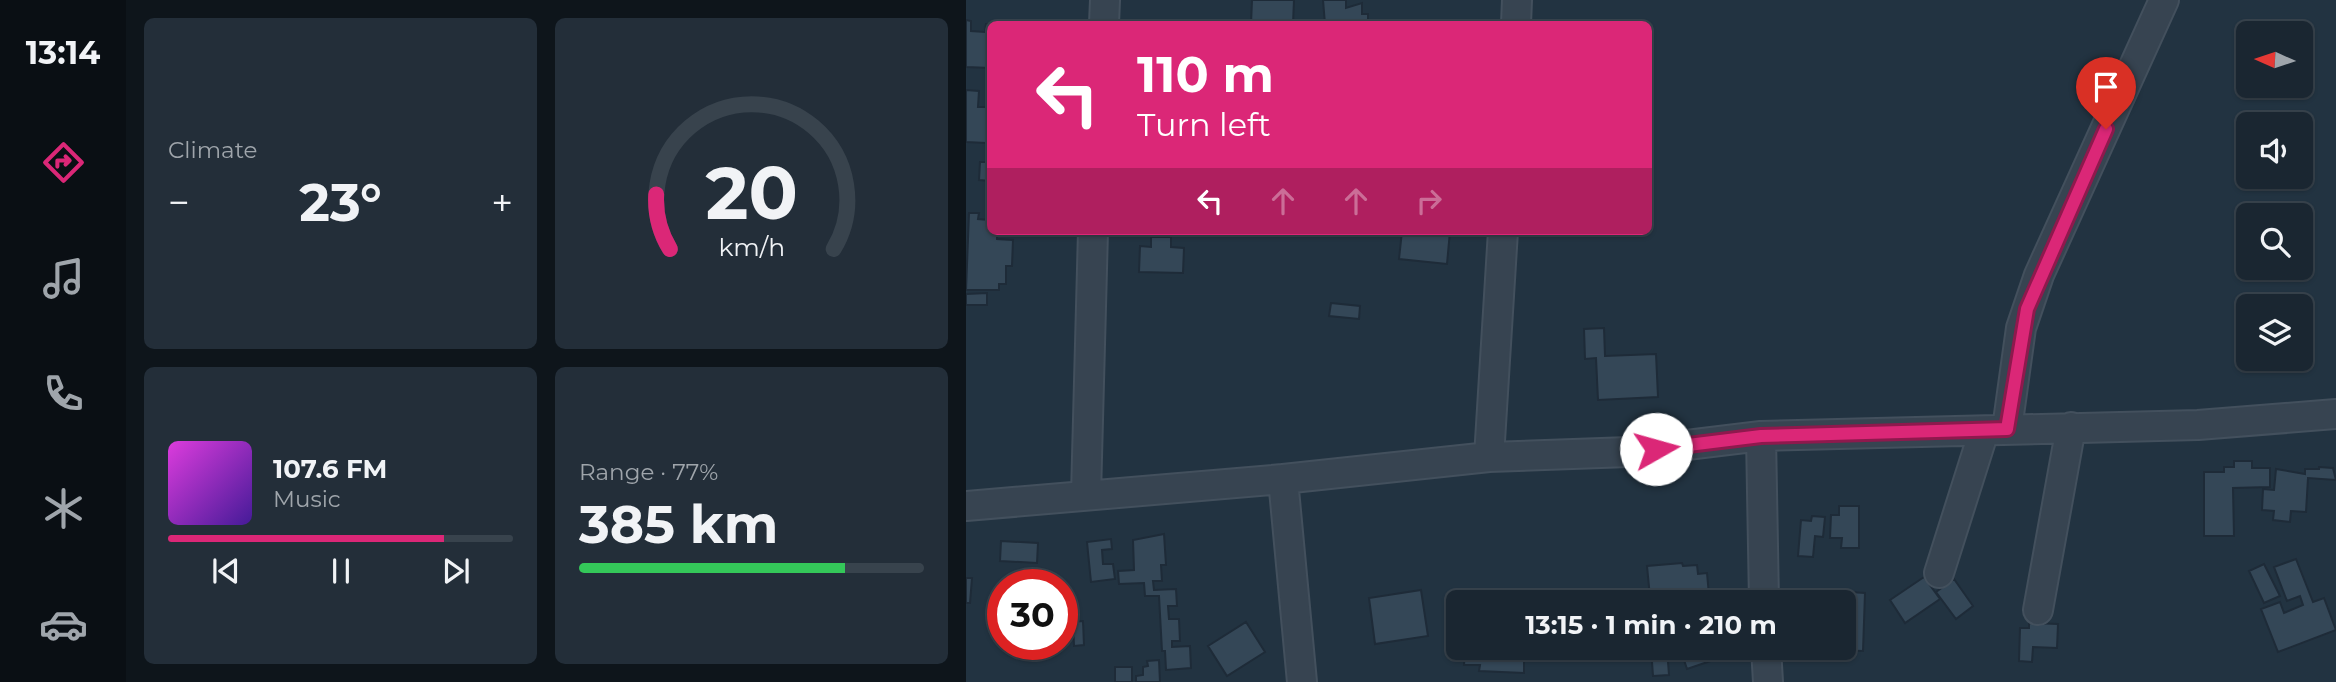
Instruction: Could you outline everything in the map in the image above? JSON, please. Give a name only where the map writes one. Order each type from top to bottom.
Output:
[{"type":"street","points":[[1104,21],[1105,0]]},
{"type":"street","points":[[1516,21],[1517,0]]},
{"type":"street","points":[[1939,573],[1995,430],[2021,328],[2035,286],[2164,0]]},
{"type":"street","points":[[1086,495],[1093,235]]},
{"type":"street","points":[[1489,457],[1503,235]]},
{"type":"street","points":[[966,506],[1283,479],[1489,457],[1629,452],[1761,436],[2199,425],[2336,414]]},
{"type":"street","points":[[2038,610],[2071,427]]},
{"type":"street","points":[[1761,436],[1764,590]]},
{"type":"street","points":[[1283,479],[1302,682]]},
{"type":"street","points":[[1767,660],[1768,682]]},
{"type":"building","points":[[1252,0],[1294,0],[1293,21],[1251,21]]},
{"type":"building","points":[[1323,0],[1346,0],[1346,8],[1362,3],[1362,14],[1368,14],[1368,21],[1325,21]]},
{"type":"building","points":[[966,20],[971,21],[971,31],[985,32],[987,24],[987,68],[966,67]]},
{"type":"building","points":[[966,90],[979,91],[978,107],[987,107],[986,143],[966,142]]},
{"type":"building","points":[[980,162],[987,162],[987,181],[979,180]]},
{"type":"building","points":[[969,213],[979,213],[978,219],[987,220],[987,235],[1013,240],[1012,266],[1006,266],[1006,284],[999,284],[999,290],[966,290]]},
{"type":"building","points":[[1402,235],[1450,235],[1447,264],[1399,259]]},
{"type":"building","points":[[1151,237],[1171,237],[1171,247],[1184,248],[1183,273],[1139,272],[1140,246],[1151,247]]},
{"type":"building","points":[[987,293],[987,305],[966,305],[966,294]]},
{"type":"building","points":[[1331,303],[1360,306],[1359,319],[1329,316]]},
{"type":"building","points":[[1604,328],[1605,356],[1656,354],[1658,397],[1598,400],[1596,358],[1585,359],[1584,329]]},
{"type":"building","points":[[2234,461],[2252,461],[2252,468],[2270,468],[2270,487],[2233,488],[2234,536],[2204,536],[2204,472],[2224,472],[2224,467],[2234,467]]},
{"type":"building","points":[[2333,468],[2336,480],[2308,478],[2306,512],[2291,511],[2290,522],[2273,520],[2274,511],[2262,510],[2263,489],[2274,490],[2276,469],[2305,474],[2305,469]]},
{"type":"building","points":[[1839,506],[1859,506],[1859,548],[1841,548],[1842,538],[1830,538],[1831,515],[1839,515]]},
{"type":"building","points":[[1812,516],[1825,517],[1823,537],[1815,536],[1813,557],[1798,556],[1801,520],[1811,521]]},
{"type":"building","points":[[1164,534],[1166,565],[1161,565],[1162,581],[1153,581],[1154,590],[1176,589],[1177,606],[1168,606],[1169,619],[1179,619],[1180,641],[1172,641],[1172,647],[1190,646],[1191,668],[1166,670],[1165,651],[1162,651],[1159,596],[1145,596],[1144,583],[1119,584],[1118,571],[1134,570],[1133,540]]},
{"type":"building","points":[[1111,539],[1112,549],[1102,550],[1103,564],[1113,564],[1115,579],[1091,582],[1087,542]]},
{"type":"building","points":[[1001,541],[1038,543],[1037,563],[1000,561]]},
{"type":"building","points":[[2296,559],[2313,602],[2324,598],[2336,630],[2278,652],[2261,609],[2280,602],[2284,613],[2303,605],[2300,596],[2287,601],[2274,567]]},
{"type":"building","points":[[1682,563],[1683,566],[1697,565],[1698,574],[1707,573],[1709,590],[1649,590],[1647,566]]},
{"type":"building","points":[[2264,564],[2280,596],[2264,603],[2249,571]]},
{"type":"building","points":[[1924,577],[1940,599],[1905,623],[1890,600]]},
{"type":"building","points":[[966,578],[972,578],[970,603],[966,603]]},
{"type":"building","points":[[1954,579],[1973,606],[1956,619],[1936,592]]},
{"type":"building","points":[[1421,590],[1428,636],[1375,644],[1369,598]]},
{"type":"building","points":[[1856,592],[1865,593],[1863,651],[1856,651]]},
{"type":"building","points":[[1083,621],[1084,645],[1078,646],[1078,622]]},
{"type":"building","points":[[1246,622],[1265,652],[1227,676],[1208,646]]},
{"type":"building","points":[[2029,623],[2058,624],[2057,648],[2033,647],[2032,662],[2019,661],[2020,628],[2029,628]]},
{"type":"building","points":[[1159,660],[1160,682],[1136,682],[1136,676],[1143,675],[1143,667],[1148,666],[1147,661]]},
{"type":"building","points":[[1464,660],[1524,660],[1524,673],[1479,671],[1480,665],[1464,665]]},
{"type":"building","points":[[1652,660],[1668,660],[1669,675],[1653,676]]},
{"type":"building","points":[[1684,660],[1714,660],[1687,669]]},
{"type":"building","points":[[1115,667],[1132,667],[1132,682],[1115,682]]},
{"type":"route","points":[[1656,449],[1761,436],[2007,429],[2021,328],[2027,309],[2039,275],[2106,129]]}]
